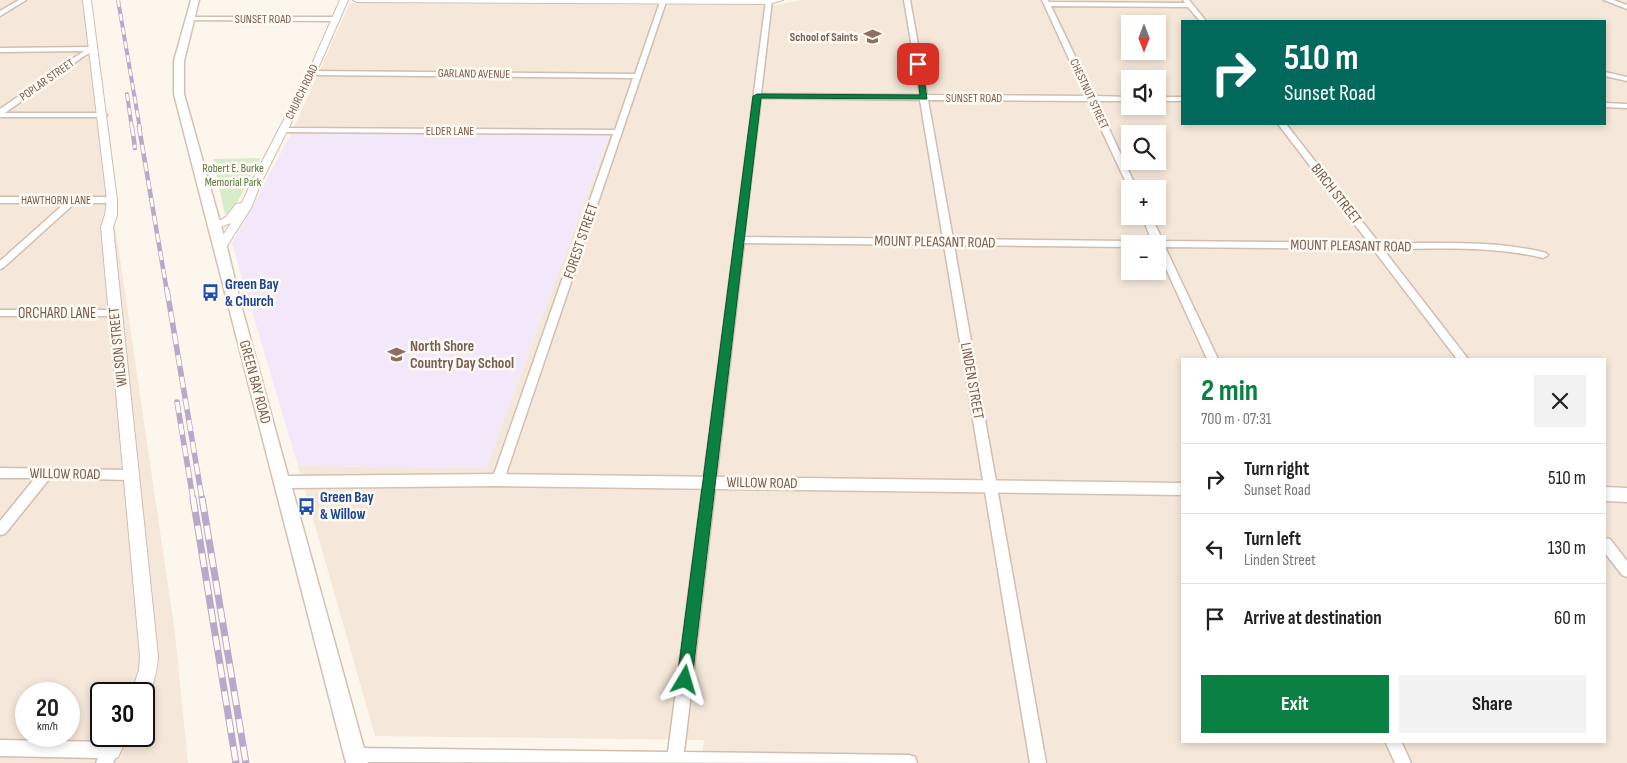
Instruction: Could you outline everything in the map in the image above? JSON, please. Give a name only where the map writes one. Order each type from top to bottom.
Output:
[{"type":"main road","name":"GREEN BAY ROAD","points":[[195,0],[179,61],[180,94],[194,155],[221,247],[233,301],[356,759]]},
{"type":"main road","name":"WILLOW ROAD","points":[[282,482],[498,480],[1181,489]]},
{"type":"main road","points":[[1606,494],[1627,495]]},
{"type":"street","points":[[0,14],[23,0]]},
{"type":"street","name":"WILSON STREET","points":[[87,0],[112,200],[111,215],[107,227],[149,656],[148,670],[144,682]]},
{"type":"street","name":"CHURCH ROAD","points":[[221,247],[246,208],[256,183],[312,73],[344,0]]},
{"type":"street","points":[[357,0],[663,2],[779,0]]},
{"type":"street","name":"LINDEN STREET","points":[[907,0],[1038,763]]},
{"type":"street","points":[[1607,0],[1627,7]]},
{"type":"street","points":[[675,761],[769,1]]},
{"type":"street","name":"FOREST STREET","points":[[498,480],[663,2]]},
{"type":"street","points":[[1045,2],[1188,2],[1202,20]]},
{"type":"street","name":"CHESTNUT STREET","points":[[1045,2],[1129,180]]},
{"type":"street","name":"SUNSET ROAD","points":[[191,19],[335,19]]},
{"type":"street","points":[[0,50],[94,49]]},
{"type":"street","name":"POPLAR STREET","points":[[0,114],[82,55],[94,49]]},
{"type":"street","name":"GARLAND AVENUE","points":[[312,73],[637,76]]},
{"type":"street","points":[[1606,74],[1627,79]]},
{"type":"street","name":"SUNSET ROAD","points":[[757,96],[1121,99]]},
{"type":"street","points":[[1166,99],[1181,99]]},
{"type":"street","points":[[1606,106],[1627,106]]},
{"type":"street","points":[[0,114],[103,116]]},
{"type":"street","name":"BIRCH STREET","points":[[1283,125],[1462,358]]},
{"type":"street","name":"ELDER LANE","points":[[283,130],[618,132]]},
{"type":"street","name":"CHURCH ROAD","points":[[215,226],[234,214],[256,183]]},
{"type":"street","name":"HAWTHORN LANE","points":[[0,200],[112,200]]},
{"type":"street","points":[[0,266],[73,200]]},
{"type":"street","name":"MOUNT PLEASANT ROAD","points":[[740,240],[1121,244]]},
{"type":"street","name":"MOUNT PLEASANT ROAD","points":[[1166,244],[1487,247],[1519,249],[1543,255]]},
{"type":"street","points":[[1166,261],[1213,358]]},
{"type":"street","name":"ORCHARD LANE","points":[[0,313],[114,313]]},
{"type":"street","name":"WILLOW ROAD","points":[[0,473],[130,474]]},
{"type":"street","points":[[0,530],[47,474]]},
{"type":"street","points":[[1606,544],[1627,571]]},
{"type":"street","points":[[1394,743],[1403,763]]},
{"type":"street","points":[[0,748],[111,750]]},
{"type":"street","points":[[356,759],[909,763]]},
{"type":"shaded area","points":[[0,0],[82,0],[175,633],[188,763],[0,763]]},
{"type":"shaded area","points":[[801,0],[1627,0],[1627,763],[701,763],[704,740],[375,736],[298,466],[486,468],[609,136],[291,134],[350,3],[775,5]]},
{"type":"shaded area","name":"North Shore Country Day School","points":[[291,134],[609,135],[486,468],[298,466],[232,244]]},
{"type":"green space","name":"Robert E. Burke Memorial Park","points":[[261,158],[233,210],[225,215],[213,159]]},
{"type":"railway","points":[[118,0],[140,129]]},
{"type":"railway","points":[[127,94],[132,129]]},
{"type":"railway","points":[[132,127],[135,148]]},
{"type":"railway","points":[[139,127],[167,292]]},
{"type":"railway","points":[[167,290],[202,499]]},
{"type":"railway","points":[[177,402],[193,499]]},
{"type":"railway","points":[[193,498],[236,763]]},
{"type":"railway","points":[[202,498],[246,763]]},
{"type":"place","name":"School of Saints","points":[[872,37]]},
{"type":"place","name":"Green Bay & Church","points":[[211,293]]},
{"type":"place","name":"North Shore Country Day School","points":[[396,355]]},
{"type":"place","name":"Green Bay & Willow","points":[[306,506]]},
{"type":"route","points":[[685,680],[757,96],[924,98],[918,64]]}]
